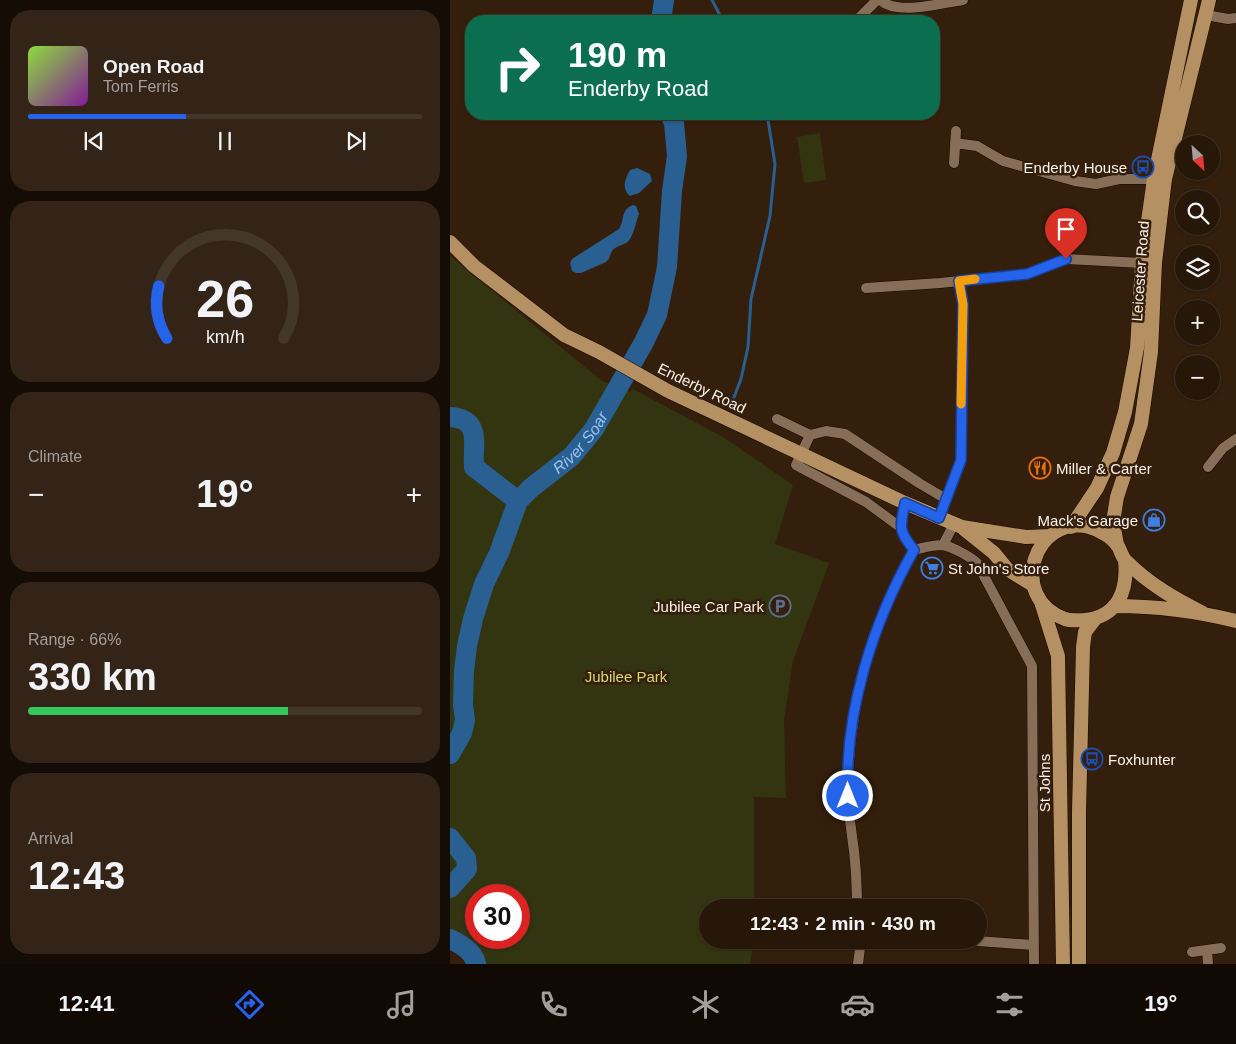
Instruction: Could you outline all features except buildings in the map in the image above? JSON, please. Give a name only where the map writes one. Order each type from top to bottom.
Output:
[{"type":"main road","name":"Leicester Road","points":[[1071,527],[1097,488],[1113,453],[1125,412],[1137,348],[1142,263],[1154,179],[1191,0]]},
{"type":"main road","name":"Leicester Road","points":[[1117,545],[1113,522],[1117,497],[1141,424],[1151,352],[1155,263],[1165,179],[1209,0]]},
{"type":"main road","name":"Enderby Road","points":[[450,242],[474,266],[564,335],[599,352],[668,391],[905,503],[958,526],[1026,537],[1050,536]]},
{"type":"main road","name":"Enderby Road","points":[[958,526],[994,553],[1007,569],[1032,585]]},
{"type":"main road","points":[[1071,527],[1088,527],[1104,533],[1117,545],[1125,560],[1127,577],[1123,594],[1106,614],[1095,619],[1070,621],[1054,615],[1042,604],[1032,585],[1032,566],[1038,550],[1050,536],[1060,530],[1071,527]]},
{"type":"main road","points":[[1125,560],[1160,589],[1203,613]]},
{"type":"main road","name":"St Johns","points":[[1042,604],[1058,656],[1063,964]]},
{"type":"main road","points":[[1114,606],[1140,606],[1203,613],[1236,621]]},
{"type":"main road","points":[[1079,964],[1079,812],[1083,647],[1085,632],[1095,619]]},
{"type":"street","points":[[863,15],[879,0],[890,6],[906,8],[963,0]]},
{"type":"street","points":[[1206,14],[1228,19],[1236,18]]},
{"type":"street","points":[[954,163],[956,131]]},
{"type":"street","points":[[955,143],[978,146],[1003,161],[1075,181],[1096,184],[1119,179],[1154,179]]},
{"type":"street","points":[[866,288],[1027,274],[1066,259],[1142,263]]},
{"type":"street","points":[[939,518],[961,460],[963,304],[959,281]]},
{"type":"street","points":[[777,419],[810,435],[826,431],[845,434],[918,484],[946,499]]},
{"type":"street","points":[[810,435],[796,465],[866,502],[900,526]]},
{"type":"street","points":[[1208,467],[1223,448],[1236,439]]},
{"type":"street","points":[[905,503],[900,526],[904,538],[914,550]]},
{"type":"street","points":[[944,545],[958,526]]},
{"type":"street","points":[[856,899],[848,783],[854,720],[868,656],[879,624],[902,570],[914,550],[944,545],[971,558],[977,564],[1032,666],[1034,964]]},
{"type":"street","points":[[987,942],[1033,945]]},
{"type":"street","points":[[1192,952],[1221,948]]},
{"type":"street","points":[[858,964],[860,949]]},
{"type":"street","points":[[1207,950],[1208,964]]},
{"type":"green space","points":[[820,133],[826,180],[804,183],[797,137]]},
{"type":"green space","name":"Jubilee Park","points":[[450,256],[602,381],[630,392],[633,389],[723,437],[793,485],[775,544],[829,563],[793,661],[784,720],[786,798],[754,797],[754,899],[699,899],[699,949],[752,949],[750,964],[476,964],[473,956],[466,949],[530,949],[530,884],[465,884],[465,948],[450,939]]},
{"type":"water","points":[[637,168],[650,174],[652,181],[639,193],[630,196],[625,187],[625,180],[630,170]]},
{"type":"water","points":[[633,205],[636,206],[639,214],[628,241],[614,249],[606,262],[581,273],[572,271],[570,263],[572,259],[619,229],[624,212]]},
{"type":"waterway","name":"River Soar","points":[[662,15],[664,0]]},
{"type":"waterway","points":[[712,0],[720,15]]},
{"type":"waterway","name":"River Soar","points":[[450,754],[462,733],[465,720],[463,705],[464,671],[473,619],[484,584],[499,553],[518,501],[531,488],[572,456],[594,429],[643,344],[657,315],[667,267],[672,191],[677,156],[673,120]]},
{"type":"waterway","points":[[731,405],[741,379],[748,347],[751,299],[770,216],[775,164],[768,120]]},
{"type":"waterway","points":[[450,417],[460,419],[472,428],[474,434],[474,467],[518,501]]},
{"type":"waterway","name":"River Soar","points":[[450,838],[466,858],[467,869],[450,888]]},
{"type":"waterway","name":"River Soar","points":[[450,939],[470,952],[476,964]]},
{"type":"slow traffic","points":[[961,404],[963,304],[959,281],[975,279]]},
{"type":"place","name":"Enderby House","points":[[1143,167]]},
{"type":"place","name":"Miller & Carter","points":[[1040,468]]},
{"type":"place","name":"Mack's Garage","points":[[1154,520]]},
{"type":"place","name":"St John's Store","points":[[932,568]]},
{"type":"place","name":"Jubilee Car Park","points":[[780,606]]},
{"type":"place","name":"Foxhunter","points":[[1092,759]]},
{"type":"route","points":[[848,796],[849,752],[868,656],[879,624],[902,570],[914,550],[904,538],[900,526],[905,503],[939,518],[961,460],[963,304],[959,281],[1027,274],[1066,259]]}]
